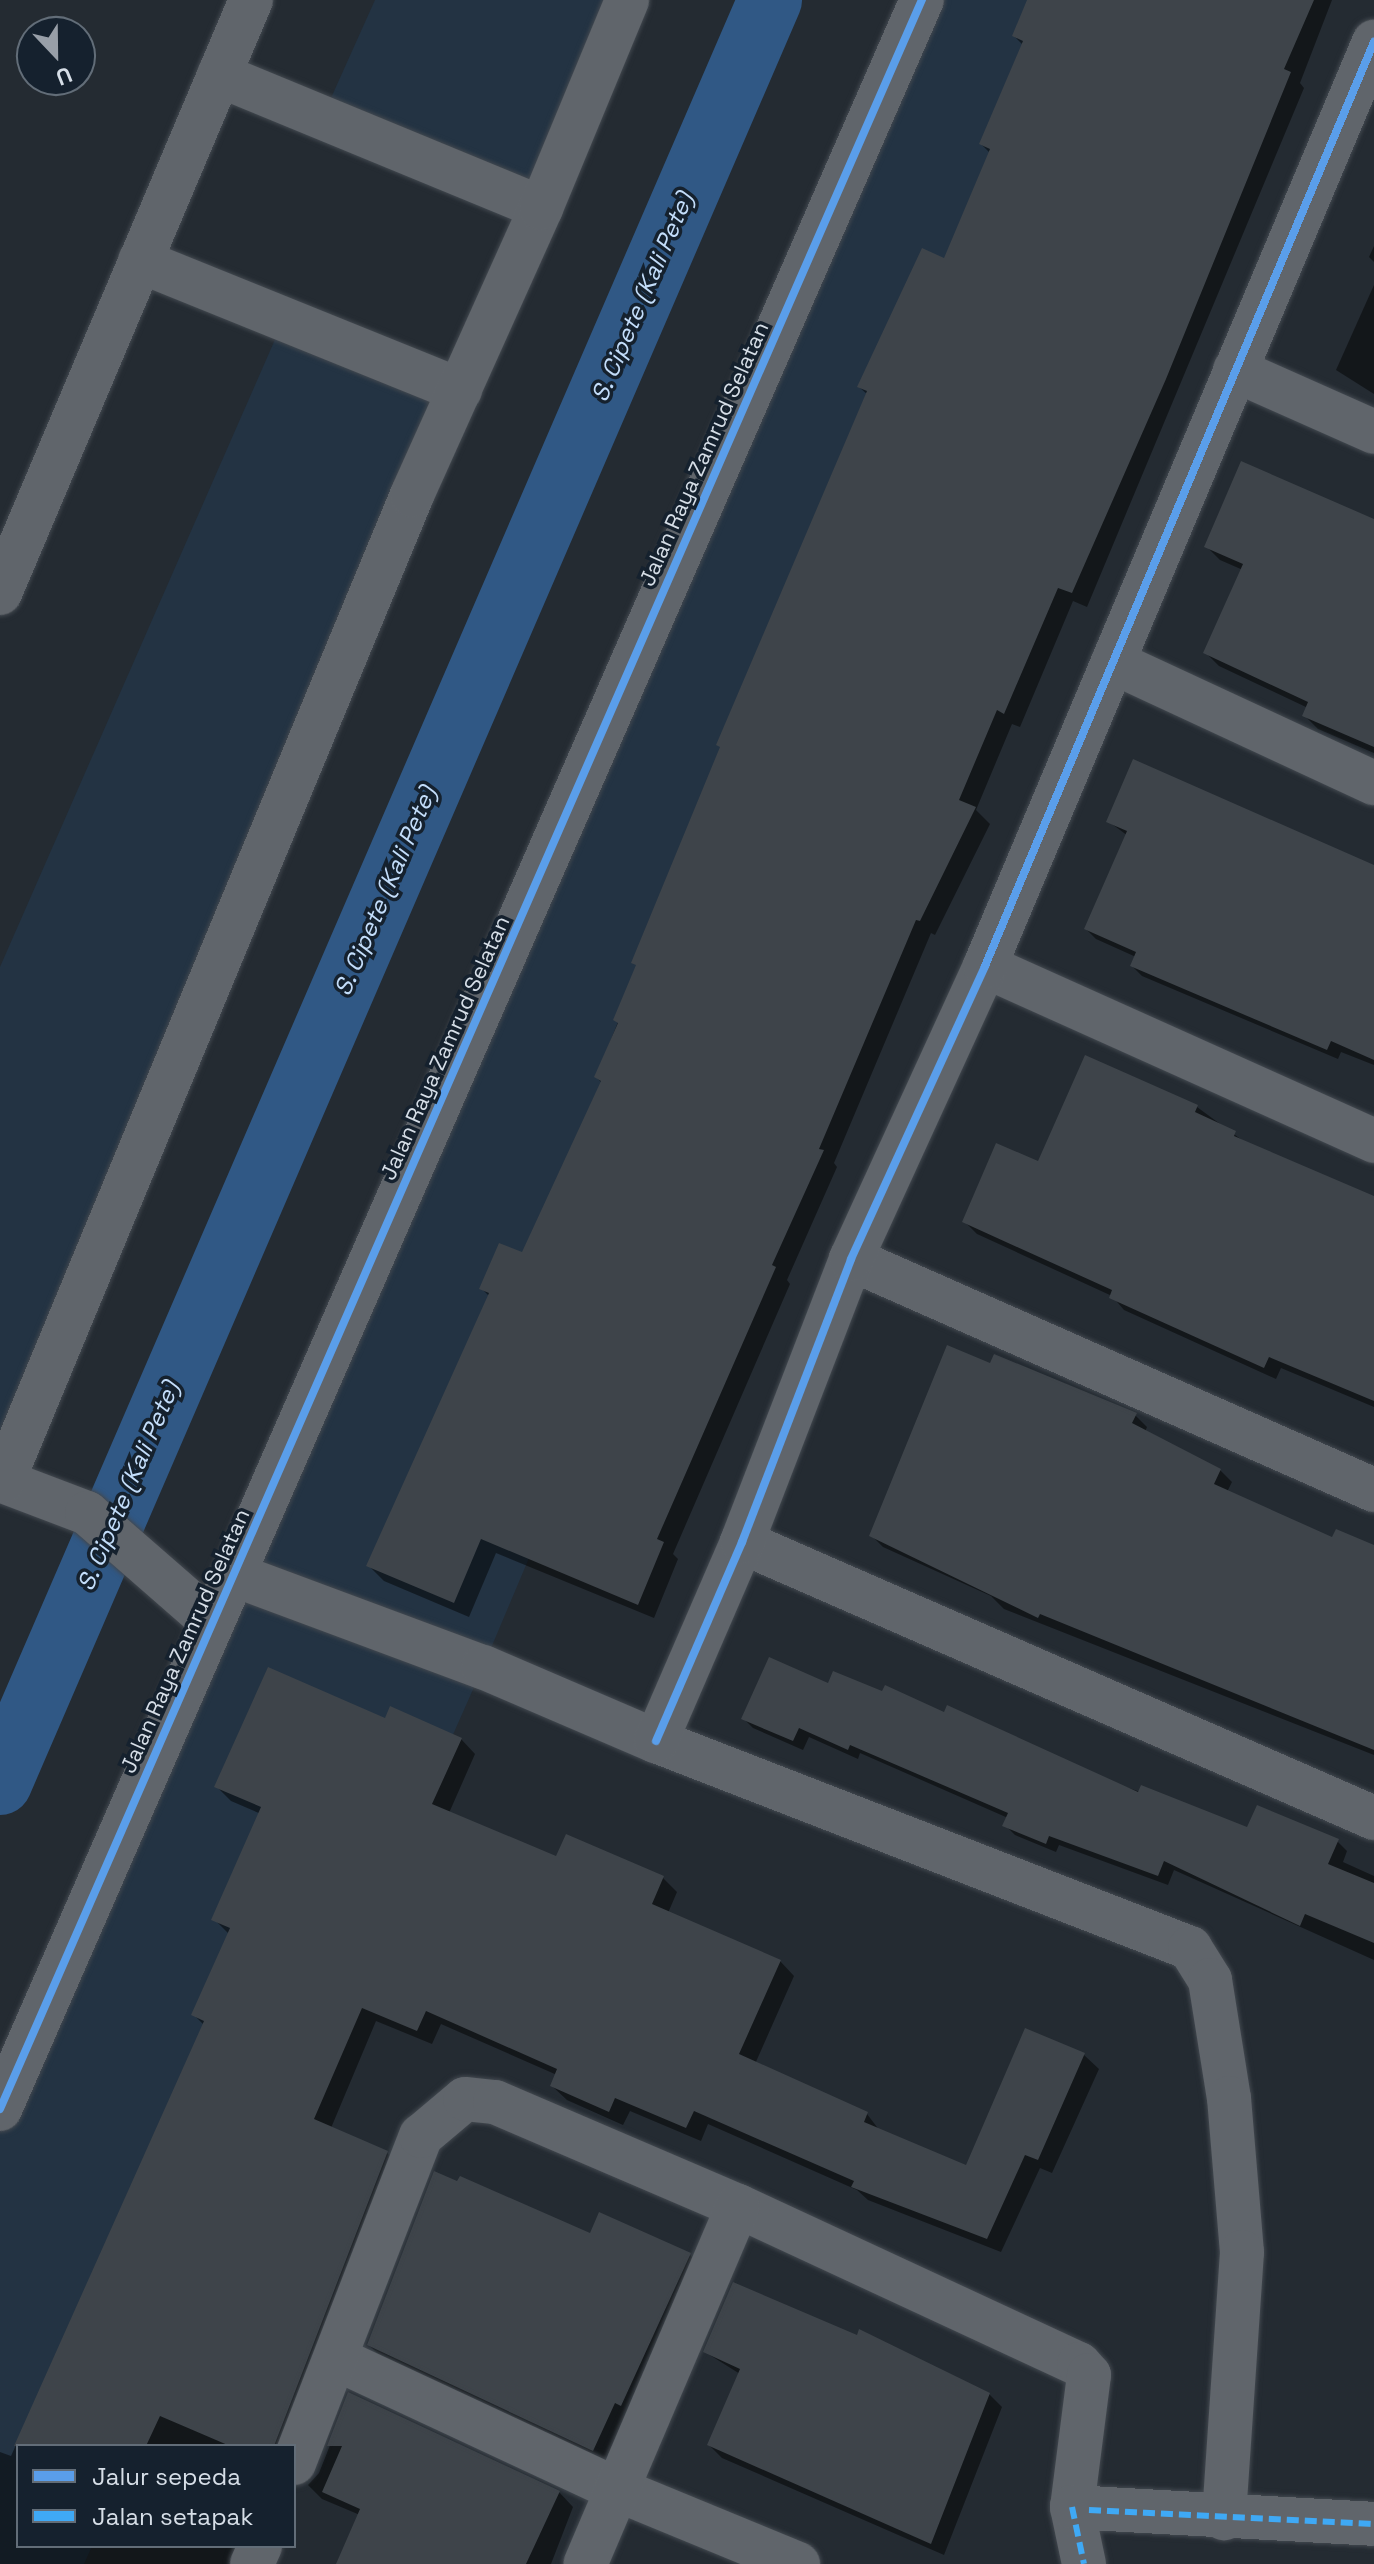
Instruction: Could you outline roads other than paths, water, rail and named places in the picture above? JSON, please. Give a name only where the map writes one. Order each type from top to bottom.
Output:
[{"type":"street","points":[[0,593],[251,0]]},
{"type":"street","points":[[202,1614],[87,1513],[2,1480],[627,0]]},
{"type":"street","name":"Jalan Raya Zamrud Selatan","points":[[0,2109],[202,1614],[235,1575],[922,0]]},
{"type":"street","points":[[656,1741],[742,1542],[851,1259],[985,966],[1371,55]]},
{"type":"street","points":[[219,75],[541,208]]},
{"type":"street","points":[[140,261],[460,390]]},
{"type":"street","points":[[1235,370],[1374,432]]},
{"type":"street","points":[[1113,662],[1374,783]]},
{"type":"street","points":[[985,966],[1374,1141]]},
{"type":"street","points":[[851,1259],[1374,1490]]},
{"type":"street","points":[[742,1542],[1374,1818]]},
{"type":"street","points":[[235,1575],[483,1667],[656,1741],[1190,1948],[1210,1980],[1229,2098],[1241,2238],[1224,2518]]},
{"type":"street","points":[[296,2458],[421,2136],[465,2099],[495,2102],[738,2206],[1079,2364],[1089,2375],[1072,2507],[1084,2564]]},
{"type":"street","points":[[585,2564],[738,2206]]},
{"type":"street","points":[[337,2359],[616,2489],[798,2564]]},
{"type":"street","points":[[1072,2507],[1224,2518],[1374,2524]]},
{"type":"waterway","name":"S. Cipete (Kali Pete)","points":[[0,1783],[770,0]]}]
